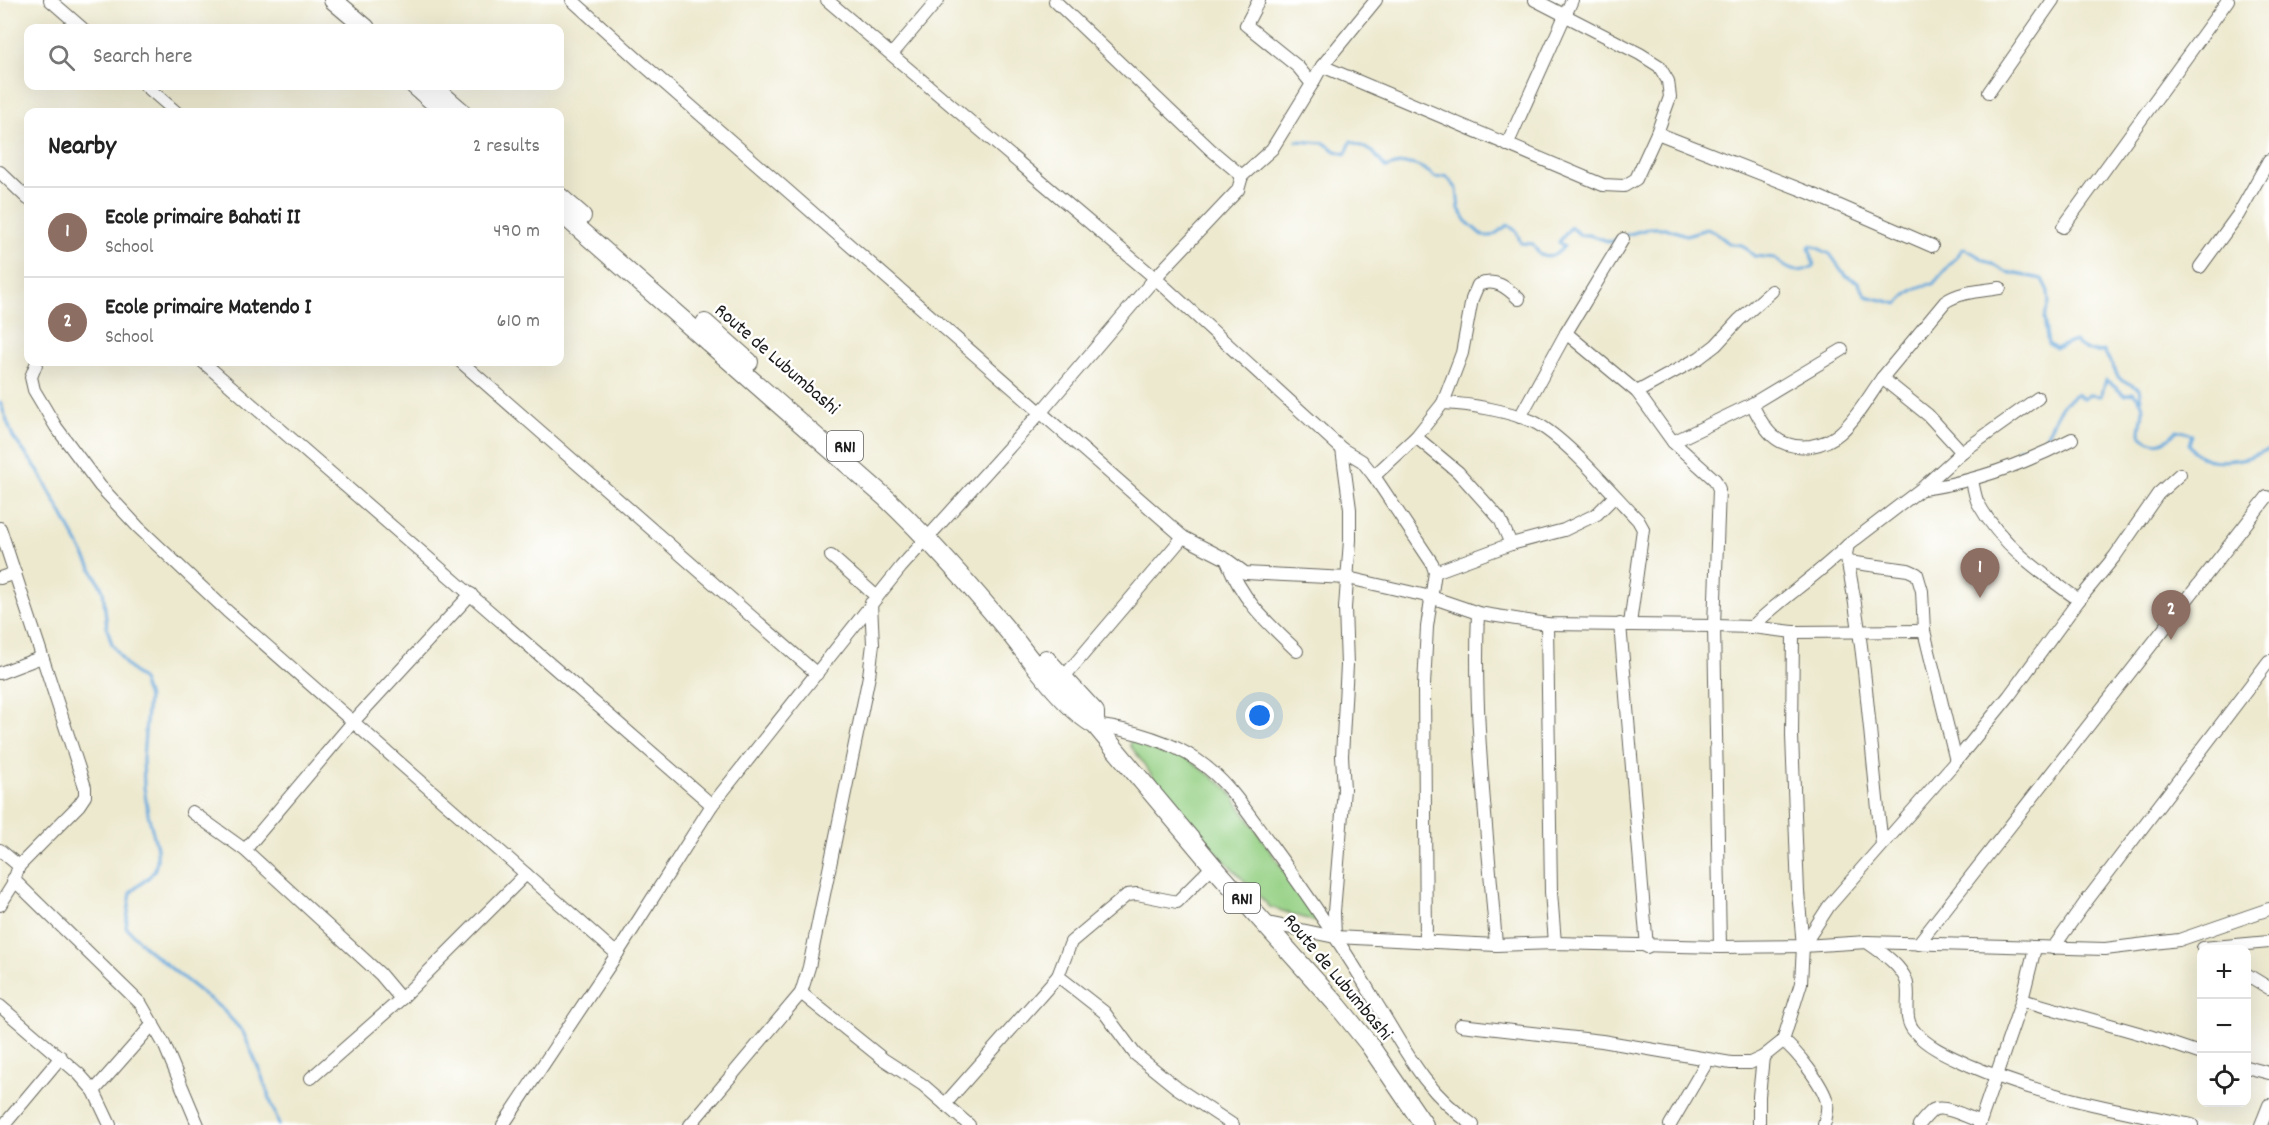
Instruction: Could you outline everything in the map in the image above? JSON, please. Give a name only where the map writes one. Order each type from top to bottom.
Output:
[{"type":"highway","points":[[317,0],[345,24]]},
{"type":"highway","points":[[333,0],[361,24]]},
{"type":"highway","points":[[420,90],[441,108]]},
{"type":"highway","points":[[437,90],[457,108]]},
{"type":"highway","name":"Route de Lubumbashi","points":[[564,200],[824,428],[932,534],[1095,712],[1095,725]]},
{"type":"highway","name":"Route de Lubumbashi","points":[[564,216],[886,498],[932,534],[1083,719],[1095,725],[1213,866],[1368,1043],[1424,1125]]},
{"type":"street","points":[[50,0],[77,24]]},
{"type":"street","points":[[572,0],[1183,537],[1226,559],[1245,573],[1348,579],[1431,597],[1478,613],[1547,624],[1752,627],[1793,632],[1924,631]]},
{"type":"street","points":[[827,0],[1155,278],[1342,449],[1362,461],[1432,563],[1435,572],[1427,627],[1424,686],[1426,942]]},
{"type":"street","points":[[892,54],[938,0]]},
{"type":"street","points":[[1259,0],[1246,25],[1298,67],[1312,84]]},
{"type":"street","points":[[503,1125],[617,954],[712,805],[874,600],[1041,412],[1155,278],[1238,190],[1242,176],[1272,149],[1322,66],[1376,0]]},
{"type":"street","points":[[1322,66],[1603,185],[1624,186],[1636,179],[1657,133],[1670,97],[1668,81],[1659,66],[1640,54],[1535,0]]},
{"type":"street","points":[[1507,145],[1572,0]]},
{"type":"street","points":[[1989,92],[2053,0]]},
{"type":"street","points":[[2063,227],[2228,0]]},
{"type":"street","points":[[1055,1],[1210,149],[1242,176]]},
{"type":"street","points":[[151,90],[171,108]]},
{"type":"street","points":[[1657,133],[1810,193],[1932,246]]},
{"type":"street","points":[[2200,267],[2238,215],[2269,160]]},
{"type":"street","points":[[0,172],[24,195]]},
{"type":"street","points":[[1520,417],[1566,333],[1623,239]]},
{"type":"street","points":[[1374,476],[1416,437],[1443,403],[1462,353],[1472,299],[1478,285],[1494,282],[1507,288],[1520,299]]},
{"type":"street","points":[[1752,404],[1761,422],[1773,437],[1784,444],[1800,447],[1828,442],[1840,433],[1882,378],[1946,302],[1953,296],[2000,288]]},
{"type":"street","points":[[1637,392],[1699,358],[1716,345],[1739,320],[1772,291]]},
{"type":"street","points":[[1566,333],[1637,392],[1673,442],[1715,480],[1719,489],[1714,626],[1720,947]]},
{"type":"street","points":[[1673,442],[1752,404],[1842,350]]},
{"type":"street","points":[[35,366],[31,377],[34,390],[56,427],[100,486],[138,527],[227,611],[352,723],[617,954]]},
{"type":"street","points":[[208,366],[712,805]]},
{"type":"street","points":[[466,366],[817,674]]},
{"type":"street","points":[[1882,378],[1928,415],[1962,452]]},
{"type":"street","points":[[1752,627],[1848,545],[1921,489],[1962,452],[2038,398]]},
{"type":"street","points":[[1443,403],[1460,404],[1520,417],[1536,423],[1567,448],[1638,520],[1643,529],[1625,624],[1647,947]]},
{"type":"street","points":[[1416,437],[1458,472],[1500,519],[1511,544]]},
{"type":"street","points":[[1921,489],[1972,481],[2034,457],[2072,439]]},
{"type":"street","points":[[1335,937],[1334,912],[1344,789],[1342,756],[1347,665],[1345,608],[1350,509],[1342,449]]},
{"type":"street","points":[[1803,946],[1829,906],[1956,761],[2008,696],[2079,600],[2115,556],[2158,494],[2180,474]]},
{"type":"street","points":[[1972,481],[1978,502],[1998,531],[2040,572],[2079,600]]},
{"type":"street","points":[[1435,572],[1511,544],[1564,530],[1598,514],[1615,496]]},
{"type":"street","points":[[1918,944],[2267,497]]},
{"type":"street","points":[[0,528],[85,787],[85,796],[79,805],[19,866],[0,905]]},
{"type":"street","points":[[1063,678],[1183,537]]},
{"type":"street","points":[[1848,545],[1848,562],[1861,632],[1871,758],[1882,844]]},
{"type":"street","points":[[690,1125],[801,993],[809,967],[860,727],[873,644],[874,600],[831,556]]},
{"type":"street","points":[[1226,559],[1236,585],[1254,609],[1297,651]]},
{"type":"street","points":[[1848,562],[1908,570],[1917,574],[1922,591],[1924,631],[1956,761]]},
{"type":"street","points":[[0,578],[15,573]]},
{"type":"street","points":[[245,850],[352,723],[471,594]]},
{"type":"street","points":[[1478,613],[1476,655],[1480,750],[1496,945]]},
{"type":"street","points":[[1547,624],[1551,892],[1555,943]]},
{"type":"street","points":[[1461,1025],[1591,1040],[1708,1060],[1750,1063],[1763,1057],[1783,1041],[1801,983],[1803,946],[1798,892],[1792,736],[1793,632]]},
{"type":"street","points":[[0,673],[42,657]]},
{"type":"street","points":[[2053,948],[2269,661]]},
{"type":"street","points":[[1095,725],[1152,737],[1182,751],[1228,786],[1335,937],[1417,1071],[1440,1099],[1473,1125]]},
{"type":"street","points":[[192,812],[245,850],[380,974],[401,999]]},
{"type":"street","points":[[0,850],[19,866]]},
{"type":"street","points":[[945,1104],[1058,976],[1071,942],[1128,896],[1137,894],[1177,902],[1213,866]]},
{"type":"street","points":[[311,1078],[401,999],[526,874]]},
{"type":"street","points":[[13,879],[141,1004],[153,1023],[198,1125]]},
{"type":"street","points":[[1263,922],[1335,937],[1496,945],[1555,943],[1720,947],[1803,946],[1867,942],[2105,949],[2179,940],[2269,909]]},
{"type":"street","points":[[2179,940],[2197,946]]},
{"type":"street","points":[[1867,942],[1899,969],[1906,981],[1908,1020],[1912,1030],[1934,1048],[1995,1076],[2055,1095],[2192,1125]]},
{"type":"street","points":[[2241,945],[2269,942]]},
{"type":"street","points":[[1919,1125],[1938,1108],[1955,1111],[1980,1124],[2022,1000],[2035,948]]},
{"type":"street","points":[[1058,976],[1104,1012],[1135,1054],[1177,1088],[1233,1125]]},
{"type":"street","points":[[2251,977],[2269,988]]},
{"type":"street","points":[[801,993],[883,1059],[923,1085],[969,1125]]},
{"type":"street","points":[[2022,1000],[2149,1036],[2199,1053]]},
{"type":"street","points":[[0,1006],[61,1057],[94,1091],[110,1125]]},
{"type":"street","points":[[94,1091],[153,1023]]},
{"type":"street","points":[[1783,1041],[1799,1054],[1827,1101],[1824,1125]]},
{"type":"street","points":[[4,1125],[61,1057]]},
{"type":"street","points":[[1759,1125],[1763,1057]]},
{"type":"street","points":[[1670,1125],[1708,1060]]},
{"type":"street","points":[[2251,1068],[2269,1073]]},
{"type":"street","points":[[2261,1125],[2269,1105]]},
{"type":"green space","points":[[1131,736],[1178,751],[1228,789],[1320,923],[1270,907],[1182,817],[1130,745]]},
{"type":"waterway","points":[[1297,141],[1324,143],[1346,154],[1351,141],[1373,152],[1386,168],[1400,164],[1412,164],[1436,178],[1446,176],[1457,189],[1459,209],[1468,223],[1483,236],[1492,236],[1508,225],[1516,231],[1521,243],[1533,244],[1540,255],[1551,256],[1559,252],[1564,246],[1559,242],[1571,227],[1580,235],[1589,235],[1611,242],[1617,239]]},
{"type":"waterway","points":[[1626,235],[1651,228],[1665,228],[1686,235],[1707,229],[1730,244],[1742,245],[1754,256],[1775,258],[1789,269],[1798,271],[1814,266],[1809,247],[1811,245],[1830,254],[1845,275],[1858,282],[1866,296],[1898,304],[1914,290],[1933,284],[1964,248],[2006,272],[2042,279],[2048,291],[2049,304],[2044,318],[2048,344],[2056,348],[2075,341],[2088,350],[2104,351],[2119,378],[2139,389],[2141,399]]},
{"type":"waterway","points":[[2017,449],[2042,444],[2062,405],[2076,394],[2084,399],[2089,395],[2101,396],[2106,380],[2125,395],[2133,393],[2141,402],[2143,412],[2140,434],[2150,441],[2164,441],[2177,430],[2192,434],[2189,444],[2199,456],[2222,461],[2246,458],[2269,450]]},
{"type":"waterway","points":[[0,402],[13,437],[38,470],[103,590],[107,628],[112,644],[127,666],[142,680],[148,698],[143,758],[144,787],[157,848],[157,861],[150,876],[131,892],[126,927],[147,949],[222,1009],[243,1032],[279,1125]]},
{"type":"place","name":"Ecole primaire Bahati II","points":[[1980,598]]},
{"type":"place","name":"Ecole primaire Matendo I","points":[[2171,640]]}]
